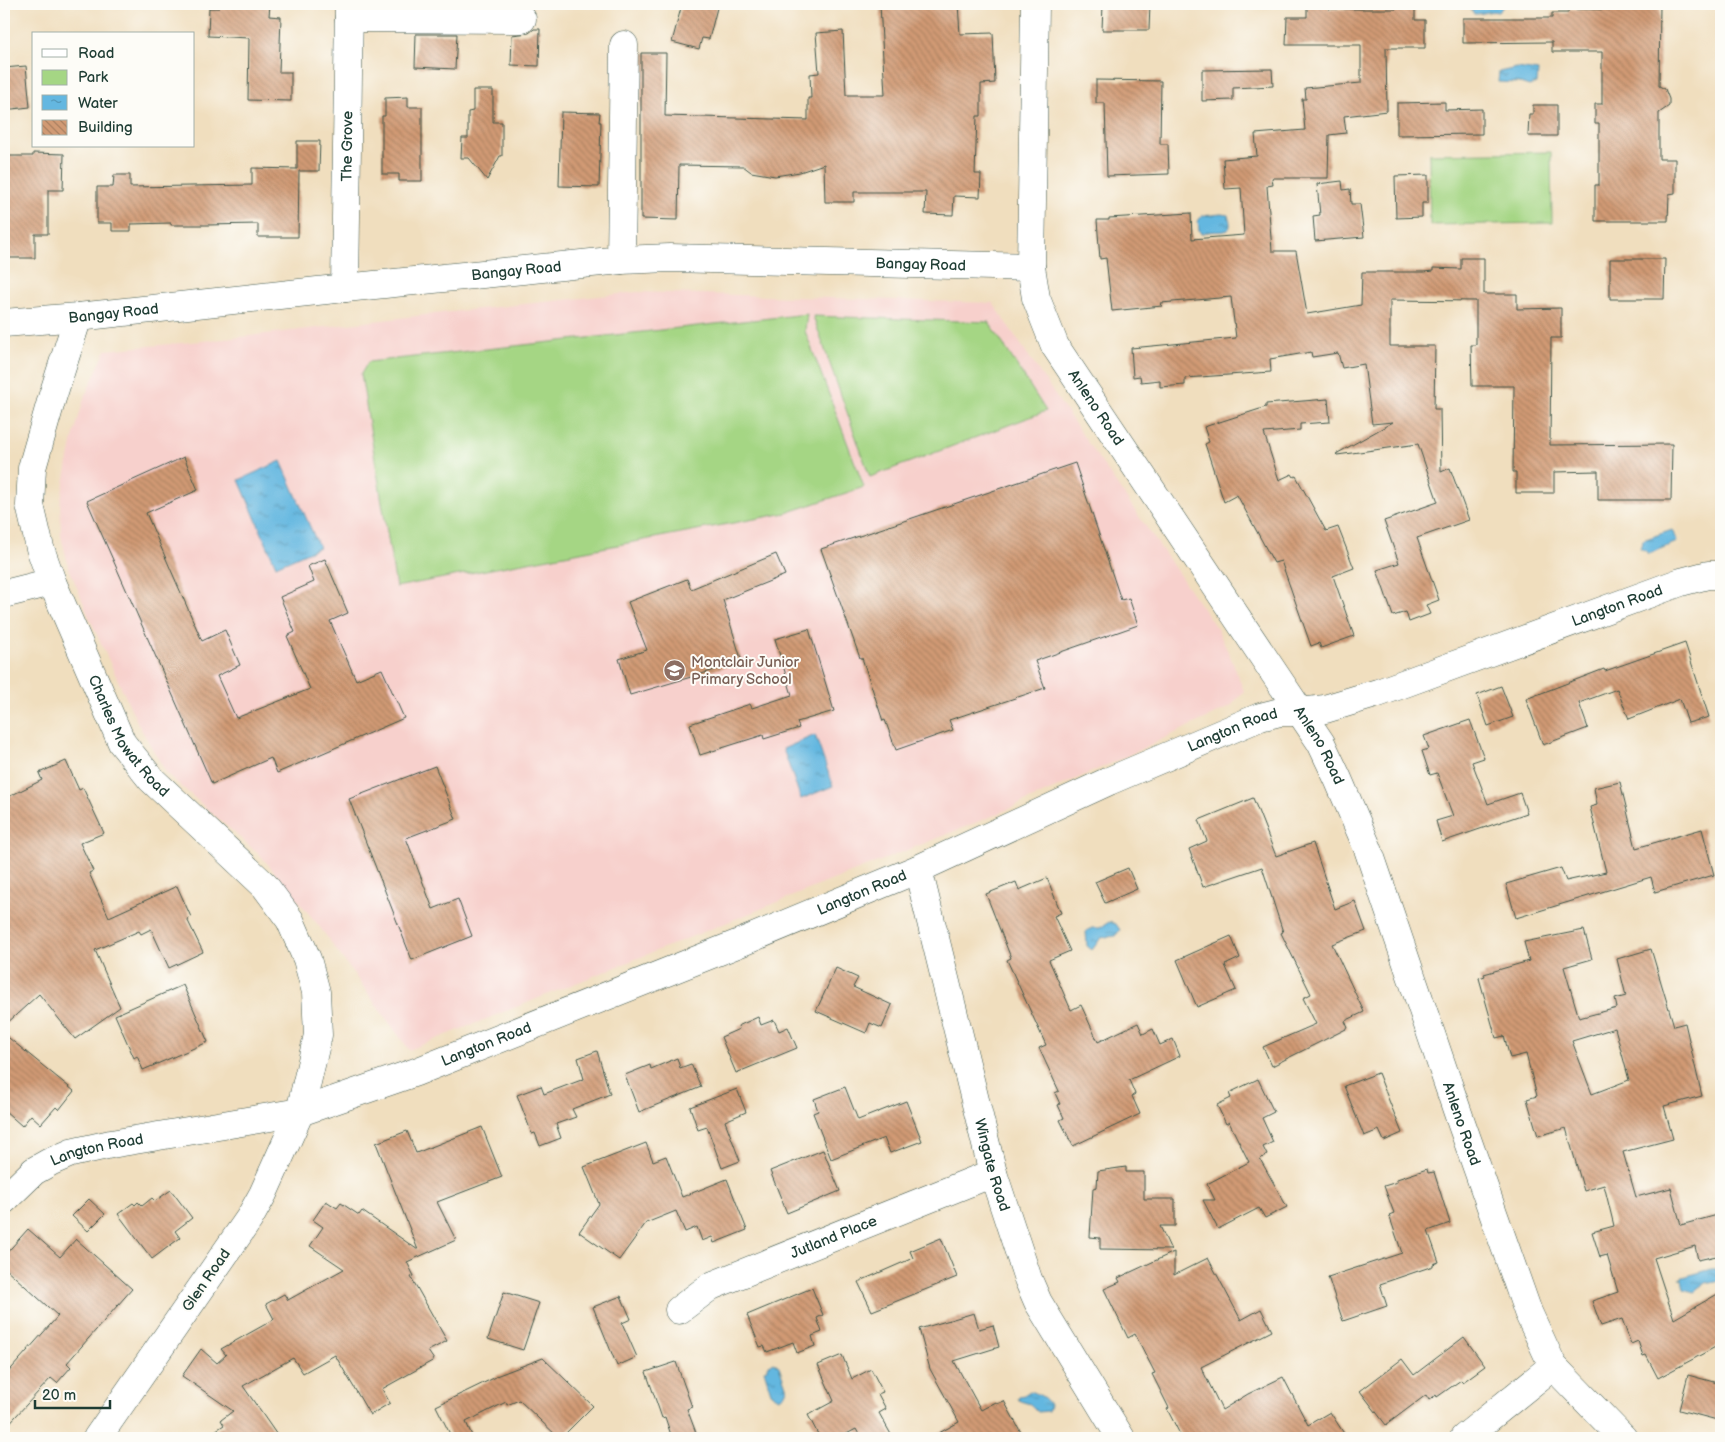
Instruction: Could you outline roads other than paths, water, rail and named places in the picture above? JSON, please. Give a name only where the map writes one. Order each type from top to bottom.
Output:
[{"type":"street","name":"Anleno Road","points":[[1035,4],[1031,267],[1036,298],[1055,346],[1321,743],[1368,849],[1528,1312],[1553,1366],[1623,1438]]},
{"type":"street","points":[[349,11],[522,19]]},
{"type":"street","name":"The Grove","points":[[345,288],[349,11]]},
{"type":"street","points":[[621,260],[624,45]]},
{"type":"street","name":"Bangay Road","points":[[4,323],[78,318],[621,260],[670,258],[1031,267]]},
{"type":"street","name":"Charles Mowat Road","points":[[78,318],[32,468],[30,505],[40,548],[52,582],[122,743],[151,779],[265,886],[290,920],[307,959],[316,992],[318,1035],[300,1112]]},
{"type":"street","name":"Langton Road","points":[[4,1200],[34,1171],[71,1152],[300,1112],[424,1068],[742,942],[918,869],[1109,781],[1260,717],[1280,712],[1325,709],[1378,692],[1681,582],[1708,575],[1721,575]]},
{"type":"street","points":[[4,594],[52,582]]},
{"type":"street","name":"Wingate Road","points":[[918,869],[993,1173],[1028,1279],[1038,1302],[1121,1438]]},
{"type":"street","name":"Glen Road","points":[[96,1438],[249,1219],[263,1194],[300,1112]]},
{"type":"street","name":"Jutland Place","points":[[679,1310],[711,1286],[993,1173]]},
{"type":"street","points":[[1464,1438],[1553,1366]]},
{"type":"water","points":[[1466,4],[1503,4],[1503,7],[1498,12],[1474,14]]},
{"type":"water","points":[[1517,68],[1538,71],[1537,83],[1529,86],[1520,83],[1498,82],[1499,72]]},
{"type":"water","points":[[1228,215],[1230,228],[1223,231],[1201,234],[1198,221],[1202,216]]},
{"type":"water","points":[[281,461],[319,547],[276,566],[239,480]]},
{"type":"water","points":[[1672,530],[1677,542],[1648,554],[1640,548],[1643,540]]},
{"type":"water","points":[[815,735],[833,786],[801,799],[783,749]]},
{"type":"water","points":[[1109,922],[1116,924],[1120,930],[1115,936],[1101,938],[1092,950],[1087,946],[1086,931],[1092,928],[1100,928]]},
{"type":"water","points":[[1717,1269],[1720,1280],[1706,1283],[1694,1292],[1684,1289],[1682,1279],[1680,1279]]},
{"type":"water","points":[[773,1362],[779,1366],[787,1389],[784,1395],[779,1398],[771,1393],[764,1370]]},
{"type":"water","points":[[1030,1391],[1039,1394],[1047,1400],[1050,1405],[1048,1411],[1038,1412],[1030,1404],[1018,1399],[1019,1396]]},
{"type":"place","name":"Montclair Junior Primary School","points":[[675,671]]}]
